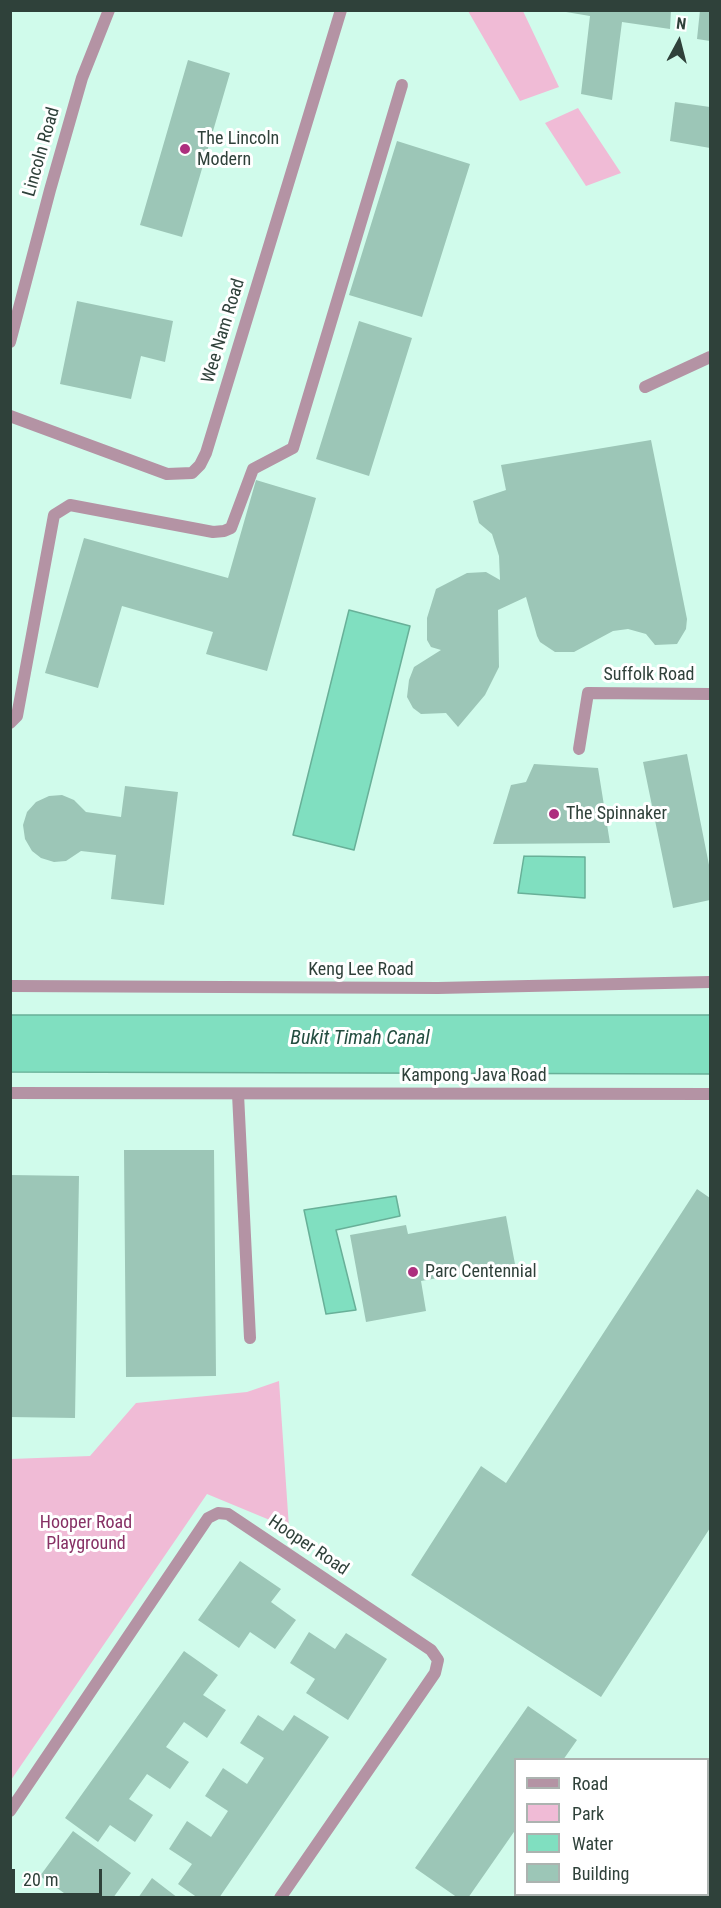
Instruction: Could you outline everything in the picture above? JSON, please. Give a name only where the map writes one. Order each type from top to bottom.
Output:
[{"type":"street","name":"Lincoln Road","points":[[10,342],[79,90],[109,10]]},
{"type":"street","name":"Wee Nam Road","points":[[10,416],[167,474],[192,473],[200,465],[206,453],[341,10]]},
{"type":"street","points":[[10,723],[17,716],[54,515],[70,505],[213,532],[224,531],[231,528],[253,469],[293,448],[402,85]]},
{"type":"street","points":[[645,387],[711,357]]},
{"type":"street","name":"Suffolk Road","points":[[579,749],[588,693],[711,694]]},
{"type":"street","name":"Keng Lee Road","points":[[10,986],[438,988],[711,982]]},
{"type":"street","name":"Kampong Java Road","points":[[10,1093],[711,1094]]},
{"type":"street","points":[[238,1094],[250,1338]]},
{"type":"street","name":"Hooper Road","points":[[10,1811],[208,1518],[218,1513],[228,1514],[431,1650],[438,1660],[435,1673],[280,1898]]},
{"type":"green space","points":[[468,11],[523,11],[559,87],[520,101]]},
{"type":"green space","points":[[578,108],[621,173],[586,186],[545,123]]},
{"type":"green space","name":"Hooper Road Playground","points":[[279,1381],[289,1528],[207,1494],[11,1780],[11,1459],[90,1456],[136,1403],[247,1392]]},
{"type":"water","points":[[349,610],[410,626],[354,850],[293,835]]},
{"type":"water","points":[[524,856],[585,857],[585,898],[518,893]]},
{"type":"water","name":"Bukit Timah Canal","points":[[11,1015],[710,1015],[710,1074],[11,1072]]},
{"type":"water","points":[[396,1196],[400,1216],[336,1230],[356,1310],[326,1314],[304,1210]]},
{"type":"building","points":[[554,10],[671,10],[670,29],[622,22],[612,100],[581,94],[590,16]]},
{"type":"building","points":[[700,10],[710,10],[710,41],[697,39]]},
{"type":"building","name":"The Lincoln Modern","points":[[188,60],[230,73],[182,237],[140,225]]},
{"type":"building","points":[[675,102],[710,107],[710,148],[670,141]]},
{"type":"building","points":[[397,141],[470,164],[422,317],[349,295]]},
{"type":"building","points":[[77,301],[173,321],[165,362],[141,356],[131,399],[60,384]]},
{"type":"building","points":[[359,321],[412,338],[369,476],[316,459]]},
{"type":"building","points":[[651,440],[687,619],[686,629],[677,644],[655,645],[646,634],[628,629],[613,631],[574,652],[555,652],[540,642],[526,597],[498,610],[499,667],[485,695],[458,727],[446,713],[421,714],[413,708],[407,697],[409,680],[414,667],[441,650],[431,647],[427,640],[427,618],[436,589],[467,573],[486,572],[500,580],[499,556],[492,534],[479,523],[473,501],[506,490],[501,465]]},
{"type":"building","points":[[256,480],[316,498],[267,671],[206,654],[213,632],[122,606],[98,688],[45,673],[84,538],[228,578]]},
{"type":"building","points":[[687,754],[710,870],[710,900],[673,908],[643,762]]},
{"type":"building","name":"The Spinnaker","points":[[534,764],[598,768],[610,843],[493,844],[511,785],[526,782]]},
{"type":"building","points":[[125,786],[178,792],[164,905],[111,899],[116,855],[81,851],[66,861],[54,862],[41,858],[32,851],[25,839],[23,825],[27,812],[36,802],[49,796],[62,795],[74,800],[86,812],[121,817]]},
{"type":"building","points":[[124,1150],[214,1150],[216,1376],[126,1377]]},
{"type":"building","points":[[10,1175],[79,1176],[75,1418],[10,1417]]},
{"type":"building","points":[[697,1189],[710,1198],[710,1528],[601,1697],[411,1575],[481,1466],[506,1483]]},
{"type":"building","name":"Parc Centennial","points":[[506,1216],[515,1264],[421,1281],[426,1311],[366,1322],[350,1235],[406,1225],[408,1234]]},
{"type":"building","points":[[240,1561],[281,1589],[271,1602],[296,1620],[275,1649],[250,1632],[239,1648],[198,1620]]},
{"type":"building","points":[[309,1632],[335,1649],[346,1633],[387,1659],[348,1720],[306,1693],[315,1679],[290,1663]]},
{"type":"building","points":[[184,1651],[218,1675],[203,1695],[226,1710],[207,1738],[184,1722],[166,1747],[189,1762],[170,1789],[147,1774],[129,1799],[153,1815],[135,1842],[110,1825],[98,1842],[65,1818]]},
{"type":"building","points":[[528,1706],[577,1740],[564,1758],[514,1758],[514,1832],[468,1898],[458,1898],[415,1868]]},
{"type":"building","points":[[258,1715],[283,1731],[294,1715],[329,1737],[219,1898],[198,1898],[178,1884],[192,1864],[169,1849],[187,1821],[211,1837],[228,1811],[205,1796],[223,1768],[247,1784],[264,1758],[240,1743]]},
{"type":"building","points":[[73,1831],[131,1873],[113,1898],[71,1898],[40,1876]]},
{"type":"building","points":[[152,1878],[178,1898],[138,1898]]},
{"type":"place","name":"The Lincoln Modern","points":[[185,149]]},
{"type":"place","name":"The Spinnaker","points":[[554,814]]},
{"type":"place","name":"Parc Centennial","points":[[413,1272]]}]
